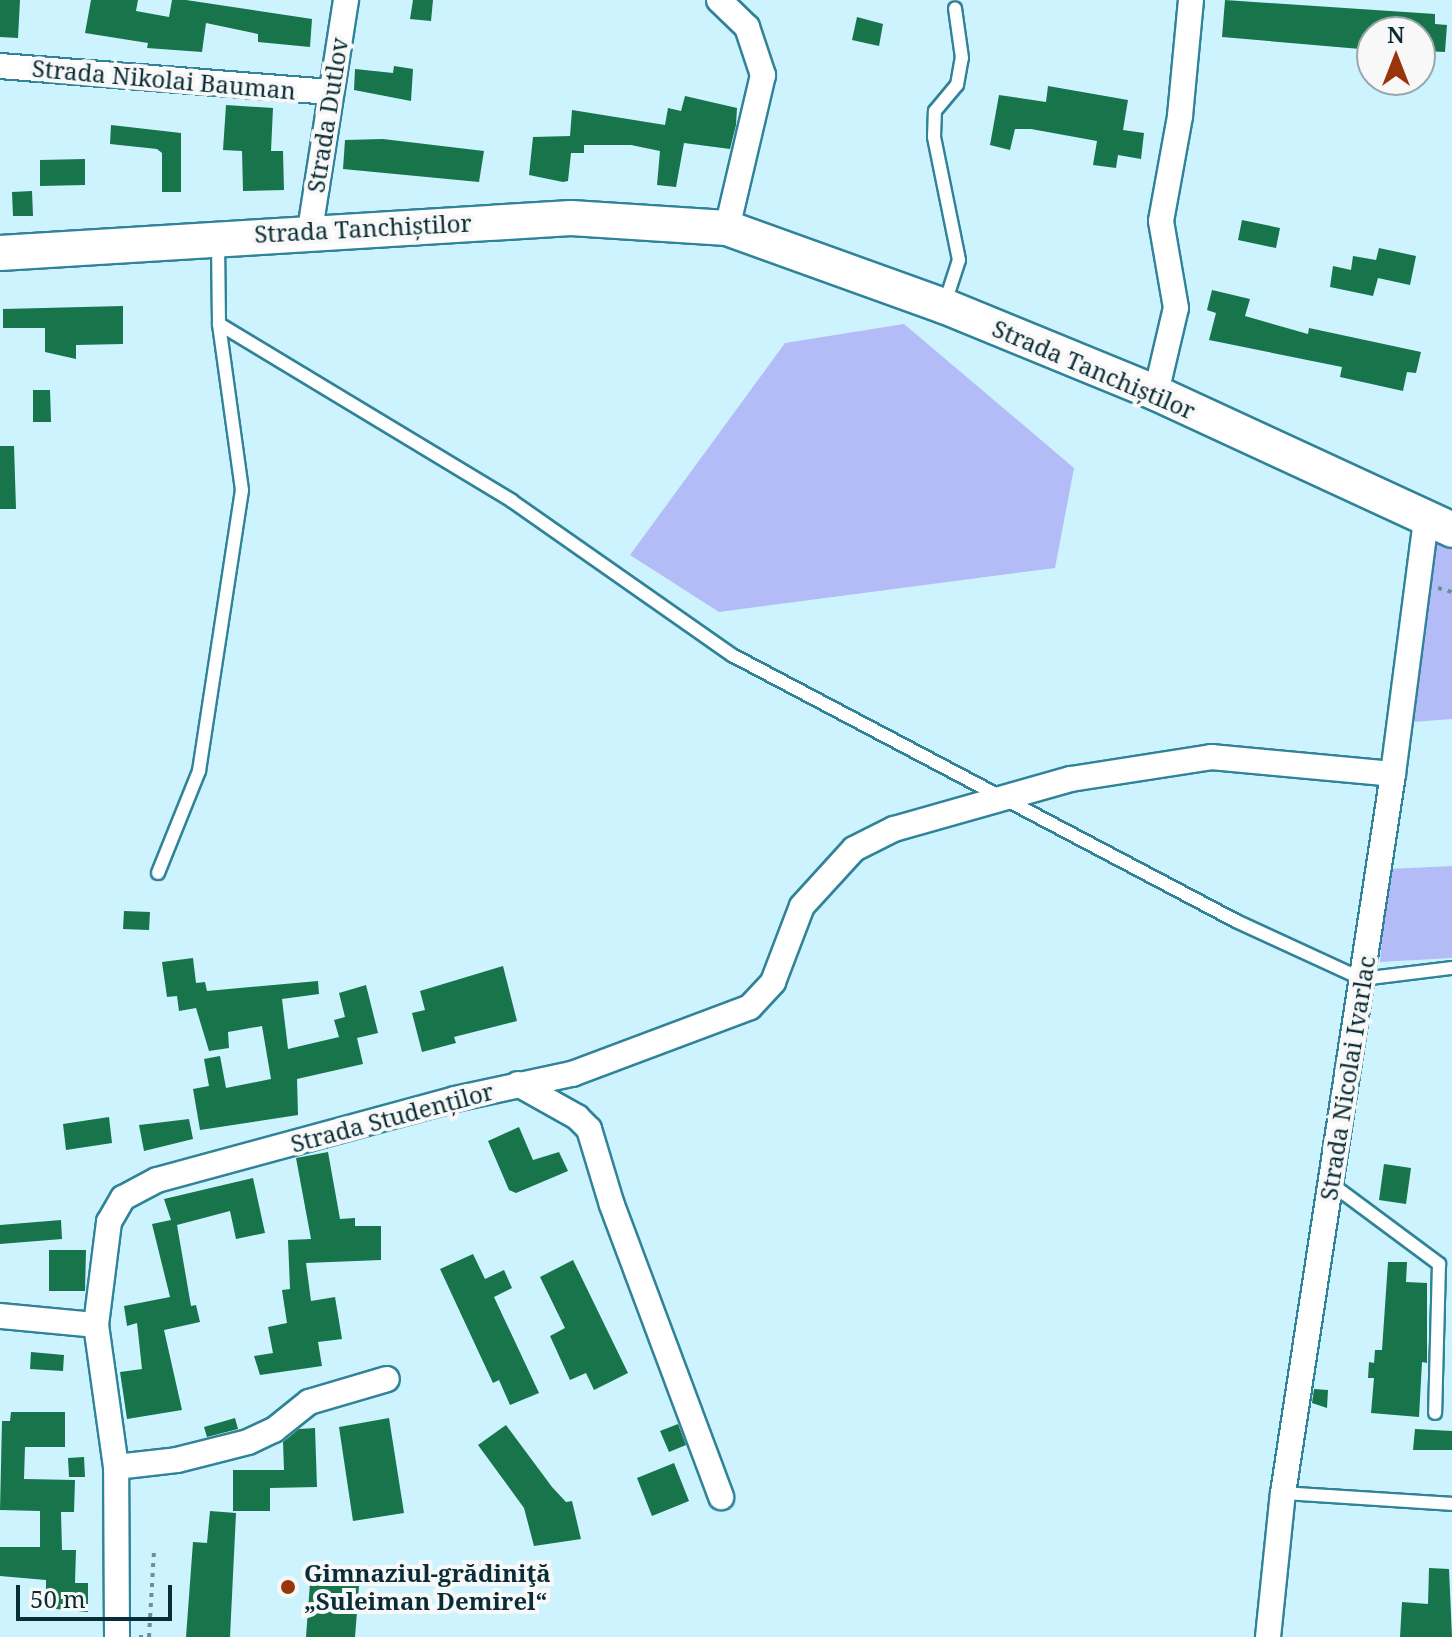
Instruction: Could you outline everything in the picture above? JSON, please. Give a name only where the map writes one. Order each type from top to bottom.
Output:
[{"type":"street","name":"Strada Dutlov","points":[[310,230],[328,92],[346,0]]},
{"type":"street","points":[[719,0],[747,27],[763,75],[727,228]]},
{"type":"street","points":[[1156,393],[1176,308],[1161,221],[1180,116],[1191,0]]},
{"type":"street","name":"Strada Nikolai Bauman","points":[[0,66],[328,92]]},
{"type":"street","name":"Strada Tanchiștilor","points":[[0,253],[310,230],[571,218],[727,228],[944,306],[1156,393],[1439,525]]},
{"type":"street","name":"Strada Nicolai Ivarlac","points":[[1268,1637],[1283,1493],[1330,1183],[1393,774],[1439,525]]},
{"type":"street","points":[[518,1084],[618,1059],[750,1007],[773,982],[802,906],[854,849],[894,829],[1139,765],[1211,757],[1393,774]]},
{"type":"street","name":"Strada Studenților","points":[[117,1637],[116,1467],[96,1325],[109,1222],[114,1207],[137,1188],[518,1084],[589,1129],[612,1205],[721,1497]]},
{"type":"street","points":[[0,1316],[96,1325]]},
{"type":"street","points":[[116,1467],[177,1460],[248,1442],[274,1430],[309,1402],[387,1379]]},
{"type":"lane","points":[[944,306],[959,260],[934,137],[935,111],[957,85],[962,58],[955,8]]},
{"type":"lane","points":[[158,873],[199,771],[242,490],[219,324],[219,236]]},
{"type":"lane","points":[[219,324],[512,501],[732,655],[1236,921],[1362,979],[1452,968]]},
{"type":"lane","points":[[1330,1183],[1439,1264],[1435,1413]]},
{"type":"lane","points":[[1283,1493],[1452,1504]]},
{"type":"path","points":[[149,1637],[154,1550]]},
{"type":"shaded area","points":[[904,324],[1074,468],[1055,568],[719,612],[630,555],[785,343]]},
{"type":"shaded area","points":[[1434,543],[1452,549],[1452,719],[1413,722]]},
{"type":"shaded area","points":[[1452,866],[1452,958],[1380,962],[1388,869]]},
{"type":"building","points":[[0,0],[20,0],[18,38],[0,37]]},
{"type":"building","points":[[91,0],[138,0],[136,11],[169,17],[172,0],[186,0],[312,19],[310,47],[258,42],[258,34],[206,23],[202,52],[147,48],[148,43],[85,33]]},
{"type":"building","points":[[413,0],[433,0],[431,21],[410,19]]},
{"type":"building","points":[[1225,0],[1435,14],[1356,16],[1356,49],[1222,37]]},
{"type":"building","points":[[857,17],[883,24],[879,46],[852,40]]},
{"type":"building","points":[[1436,24],[1447,25],[1445,52],[1436,52]]},
{"type":"building","points":[[394,66],[413,69],[411,101],[354,90],[355,69],[393,73]]},
{"type":"building","points":[[1048,86],[1128,100],[1123,130],[1144,133],[1141,159],[1118,155],[1116,168],[1093,165],[1097,141],[1031,129],[1015,129],[1010,150],[990,145],[999,95],[1046,102]]},
{"type":"building","points":[[685,96],[737,108],[736,125],[730,149],[684,143],[676,187],[657,185],[660,151],[631,145],[584,145],[584,153],[571,153],[568,181],[529,175],[533,137],[570,136],[572,110],[665,125],[668,108],[681,111]]},
{"type":"building","points":[[226,105],[273,108],[271,151],[283,151],[284,190],[243,191],[242,151],[223,150]]},
{"type":"building","points":[[111,125],[181,133],[181,192],[162,192],[162,153],[157,149],[110,144]]},
{"type":"building","points":[[383,139],[484,151],[479,182],[343,169],[345,140]]},
{"type":"building","points":[[85,159],[85,185],[40,186],[40,160]]},
{"type":"building","points":[[32,191],[33,216],[13,216],[12,192]]},
{"type":"building","points":[[1242,220],[1280,228],[1276,248],[1238,240]]},
{"type":"building","points":[[1379,248],[1416,256],[1410,285],[1378,278],[1373,296],[1330,287],[1333,266],[1351,270],[1353,256],[1376,260]]},
{"type":"building","points":[[1212,290],[1250,299],[1245,316],[1308,334],[1309,328],[1421,352],[1416,373],[1407,372],[1403,391],[1340,377],[1342,367],[1209,340],[1216,313],[1207,310]]},
{"type":"building","points":[[123,306],[123,344],[76,345],[76,359],[45,352],[45,328],[3,328],[3,309]]},
{"type":"building","points":[[33,390],[50,390],[51,422],[33,422]]},
{"type":"building","points":[[0,446],[14,446],[16,509],[0,509]]},
{"type":"building","points":[[124,911],[150,912],[149,930],[123,929]]},
{"type":"building","points":[[193,958],[196,983],[205,982],[207,991],[318,981],[319,994],[282,999],[288,1049],[339,1037],[334,1020],[345,1017],[339,993],[366,985],[378,1033],[357,1038],[363,1064],[297,1079],[298,1115],[200,1130],[193,1089],[209,1086],[204,1059],[220,1056],[226,1088],[271,1079],[262,1026],[228,1032],[229,1048],[209,1051],[196,1008],[179,1011],[177,996],[167,997],[162,962]]},
{"type":"building","points":[[503,966],[517,1021],[454,1037],[456,1043],[422,1052],[412,1013],[425,1010],[420,991]]},
{"type":"building","points":[[109,1117],[112,1143],[66,1150],[63,1124]]},
{"type":"building","points":[[189,1119],[193,1139],[144,1151],[139,1125]]},
{"type":"building","points":[[519,1127],[533,1160],[559,1152],[568,1171],[516,1193],[509,1190],[488,1141]]},
{"type":"building","points":[[328,1152],[340,1219],[355,1218],[355,1226],[381,1226],[381,1260],[306,1263],[311,1301],[335,1297],[342,1339],[318,1342],[322,1366],[260,1375],[254,1356],[273,1353],[268,1327],[287,1323],[282,1290],[290,1289],[288,1240],[311,1239],[296,1158]]},
{"type":"building","points":[[1384,1164],[1411,1168],[1406,1204],[1379,1200]]},
{"type":"building","points":[[253,1178],[265,1233],[236,1239],[230,1211],[177,1225],[191,1306],[196,1305],[200,1322],[164,1330],[182,1410],[127,1419],[120,1372],[142,1369],[137,1323],[127,1326],[124,1306],[170,1297],[152,1224],[171,1220],[164,1199]]},
{"type":"building","points":[[61,1220],[62,1239],[0,1244],[0,1225]]},
{"type":"building","points":[[49,1250],[86,1250],[85,1291],[49,1291]]},
{"type":"building","points":[[473,1254],[485,1279],[504,1270],[512,1288],[494,1297],[539,1393],[510,1405],[499,1380],[493,1383],[440,1269]]},
{"type":"building","points":[[573,1260],[628,1373],[594,1390],[586,1373],[570,1380],[550,1336],[565,1328],[540,1277]]},
{"type":"building","points":[[1388,1262],[1407,1262],[1406,1282],[1427,1283],[1427,1363],[1422,1362],[1419,1417],[1371,1413],[1374,1378],[1368,1378],[1369,1362],[1374,1363],[1375,1350],[1382,1350]]},
{"type":"building","points":[[31,1352],[64,1355],[63,1371],[30,1369]]},
{"type":"building","points":[[1314,1389],[1328,1390],[1327,1408],[1312,1403]]},
{"type":"building","points":[[11,1412],[65,1412],[65,1447],[25,1447],[24,1479],[75,1480],[74,1512],[61,1512],[62,1550],[76,1550],[75,1583],[88,1583],[88,1612],[46,1608],[46,1580],[0,1576],[0,1547],[40,1547],[40,1511],[0,1510],[2,1421],[10,1421]]},
{"type":"building","points":[[235,1418],[238,1429],[207,1437],[204,1427]]},
{"type":"building","points":[[389,1418],[404,1513],[353,1521],[339,1427]]},
{"type":"building","points":[[678,1424],[686,1445],[669,1452],[660,1431]]},
{"type":"building","points":[[506,1425],[552,1487],[566,1502],[572,1501],[581,1539],[534,1546],[524,1508],[478,1445]]},
{"type":"building","points":[[315,1428],[317,1487],[270,1488],[270,1511],[233,1511],[233,1470],[284,1470],[283,1442],[299,1429]]},
{"type":"building","points":[[1415,1429],[1452,1431],[1452,1450],[1413,1450]]},
{"type":"building","points":[[84,1457],[85,1477],[69,1477],[68,1458]]},
{"type":"building","points":[[674,1463],[689,1501],[652,1516],[637,1478]]},
{"type":"building","points":[[210,1511],[236,1513],[230,1637],[186,1637],[193,1542],[207,1543]]},
{"type":"building","points":[[1429,1568],[1449,1569],[1452,1637],[1400,1637],[1402,1602],[1428,1604]]},
{"type":"building","points":[[310,1583],[359,1586],[355,1637],[306,1637]]},
{"type":"place","name":"Gimnaziul-grădiniţă „Suleiman Demirel“","points":[[288,1587]]}]
